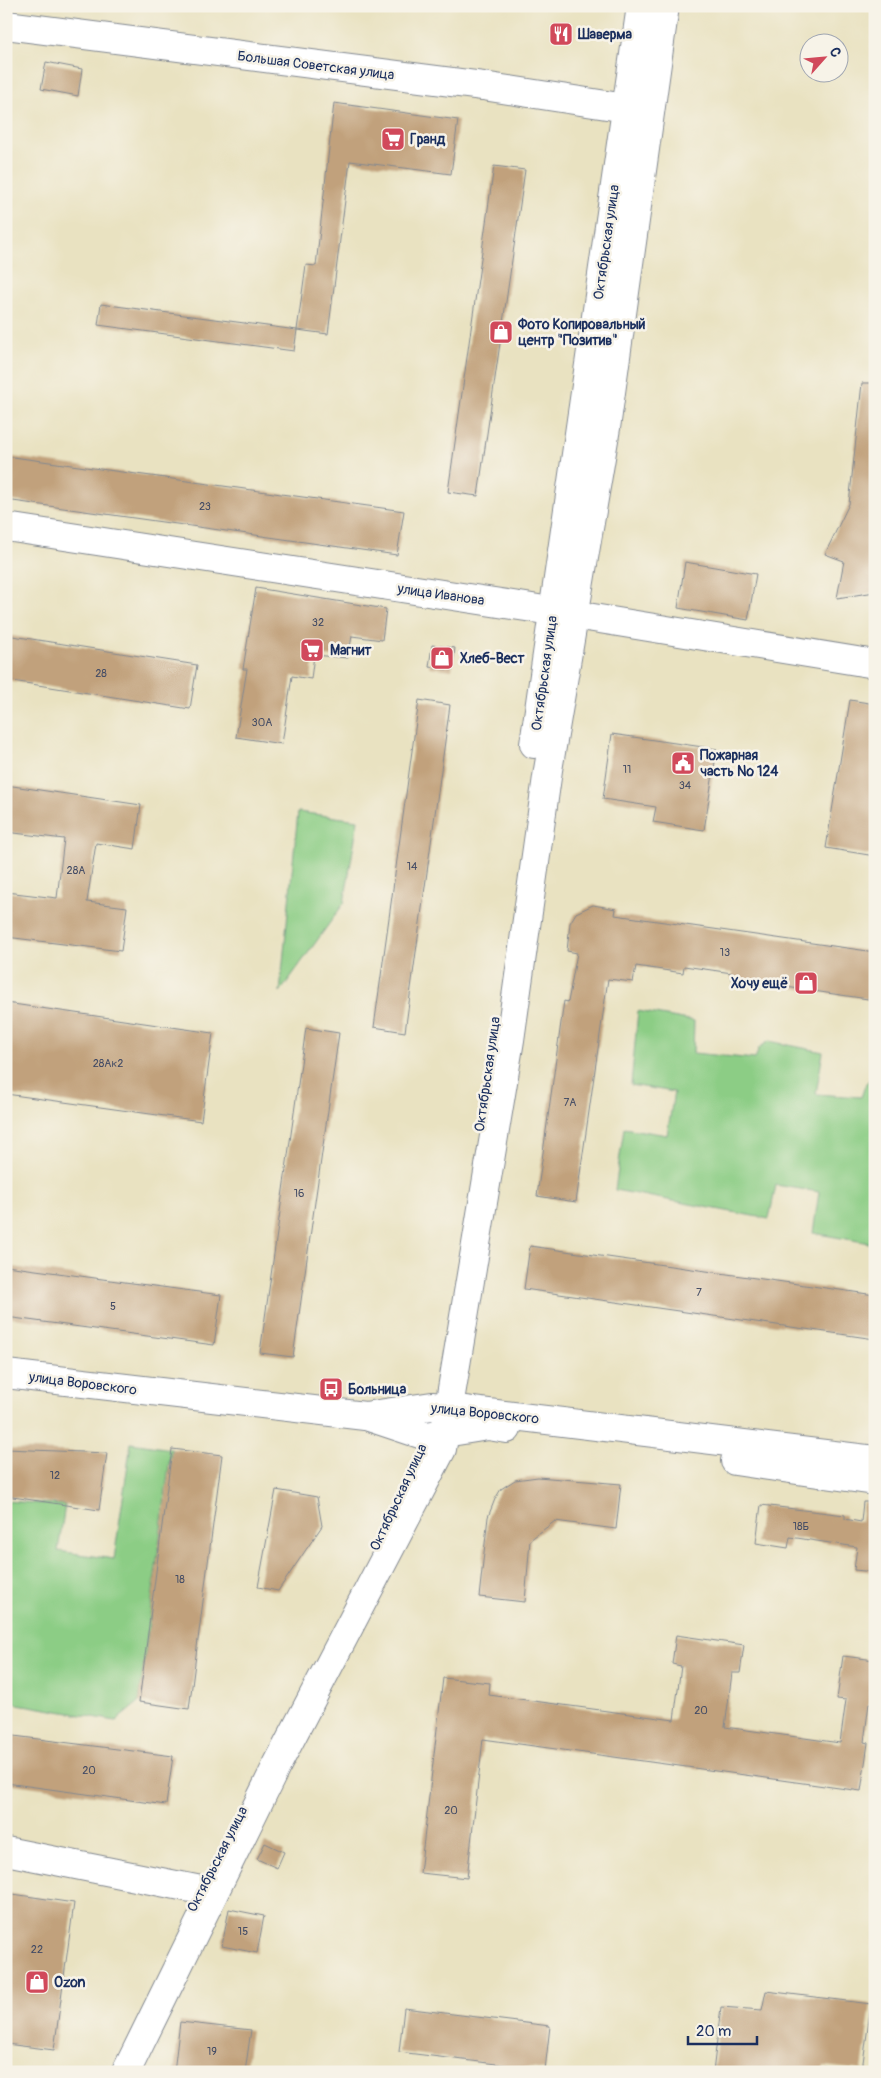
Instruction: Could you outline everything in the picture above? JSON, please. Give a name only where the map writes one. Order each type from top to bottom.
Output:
[{"type":"street","name":"Октябрьская улица","points":[[110,2072],[438,1421],[446,1356],[564,614],[626,108],[641,6]]},
{"type":"street","points":[[564,614],[606,428],[666,6]]},
{"type":"street","name":"Большая Советская улица","points":[[6,26],[483,86],[626,108]]},
{"type":"street","name":"улица Иванова","points":[[6,527],[526,606],[564,614],[875,664]]},
{"type":"street","name":"улица Воровского","points":[[6,1374],[365,1416],[875,1460]]},
{"type":"street","points":[[126,2072],[276,1767],[442,1449],[438,1421],[488,1426],[875,1481]]},
{"type":"street","points":[[6,1851],[201,1890]]},
{"type":"green space","points":[[298,812],[358,820],[344,903],[280,992]]},
{"type":"green space","points":[[638,1011],[694,1021],[693,1053],[755,1059],[759,1048],[769,1041],[823,1052],[816,1094],[861,1097],[866,1083],[875,1074],[875,1244],[813,1233],[819,1192],[776,1185],[769,1219],[615,1190],[624,1128],[667,1135],[674,1092],[631,1085]]},
{"type":"green space","points":[[131,1443],[171,1449],[139,1702],[116,1721],[6,1702],[6,1501],[65,1505],[58,1551],[114,1559]]},
{"type":"building","points":[[46,62],[82,69],[78,96],[41,89]]},
{"type":"building","name":"Гранд","points":[[334,103],[458,120],[451,174],[350,161],[328,334],[297,330],[306,265],[316,266]]},
{"type":"building","points":[[494,166],[525,170],[478,496],[448,492]]},
{"type":"building","points":[[101,304],[297,330],[294,351],[98,325]]},
{"type":"building","points":[[862,383],[875,383],[875,592],[837,598],[844,561],[825,554],[849,504]]},
{"type":"building","points":[[6,456],[404,511],[397,555],[6,500]]},
{"type":"building","points":[[685,562],[756,574],[748,620],[678,608]]},
{"type":"building","points":[[256,588],[386,609],[382,640],[352,636],[348,658],[314,655],[311,679],[292,676],[282,744],[236,737],[247,669],[243,669]]},
{"type":"building","points":[[6,635],[197,665],[190,709],[6,680]]},
{"type":"building","name":"Хлеб-Вест","points":[[432,645],[455,648],[452,670],[429,667]]},
{"type":"building","points":[[419,700],[450,705],[405,1032],[374,1027]]},
{"type":"building","points":[[850,700],[875,704],[875,856],[826,848]]},
{"type":"building","points":[[612,734],[717,749],[704,830],[653,822],[656,807],[603,799]]},
{"type":"building","points":[[6,785],[141,805],[135,849],[96,843],[87,902],[127,907],[121,951],[6,937],[6,892],[57,898],[64,839],[6,832]]},
{"type":"building","points":[[593,905],[616,909],[615,915],[875,952],[875,1000],[731,979],[732,973],[684,966],[683,973],[636,966],[633,982],[608,979],[576,1202],[537,1196],[564,1001],[568,1002],[577,953],[567,951],[570,923],[576,913]]},
{"type":"building","points":[[6,1003],[213,1033],[201,1121],[6,1094]]},
{"type":"building","points":[[306,1028],[339,1033],[293,1357],[260,1353]]},
{"type":"building","points":[[530,1246],[875,1295],[875,1339],[524,1289]]},
{"type":"building","points":[[6,1266],[221,1295],[214,1345],[6,1317]]},
{"type":"building","points":[[6,1449],[107,1453],[99,1510],[6,1496]]},
{"type":"building","points":[[172,1449],[222,1455],[189,1709],[139,1702]]},
{"type":"building","points":[[538,1477],[621,1484],[616,1529],[555,1521],[530,1540],[525,1602],[479,1597],[488,1517],[495,1499],[501,1489],[515,1480]]},
{"type":"building","points":[[276,1490],[317,1497],[322,1526],[278,1591],[258,1587]]},
{"type":"building","points":[[863,1502],[875,1502],[875,1572],[854,1570],[857,1547],[790,1537],[788,1548],[756,1543],[761,1505],[845,1515],[845,1519],[861,1522]]},
{"type":"building","points":[[676,1635],[744,1645],[740,1673],[732,1673],[725,1727],[840,1743],[846,1700],[837,1699],[843,1656],[875,1660],[875,1704],[869,1703],[864,1742],[868,1743],[861,1791],[483,1739],[467,1878],[420,1873],[443,1678],[490,1683],[489,1695],[674,1720],[681,1666],[672,1664]]},
{"type":"building","points":[[6,1735],[173,1756],[166,1805],[6,1783]]},
{"type":"building","points":[[265,1843],[284,1852],[277,1868],[257,1859]]},
{"type":"building","points":[[6,1893],[74,1903],[54,2050],[6,2044]]},
{"type":"building","points":[[229,1909],[264,1916],[257,1953],[222,1946]]},
{"type":"building","points":[[766,1991],[871,2004],[862,2070],[823,2066],[823,2072],[713,2072],[721,2007],[762,2010]]},
{"type":"building","points":[[404,2008],[550,2026],[545,2070],[399,2052]]},
{"type":"building","points":[[180,2022],[251,2030],[245,2072],[174,2072]]},
{"type":"place","name":"Шаверма","points":[[561,34]]},
{"type":"place","name":"Гранд","points":[[393,139]]},
{"type":"place","name":"Фото Копировальный центр \"Позитив\"","points":[[501,332]]},
{"type":"place","name":"Магнит","points":[[312,650]]},
{"type":"place","name":"Хлеб-Вест","points":[[442,658]]},
{"type":"place","name":"Пожарная часть № 124","points":[[683,763]]},
{"type":"place","name":"Хочу ещё","points":[[806,983]]},
{"type":"place","name":"Больница","points":[[331,1389]]},
{"type":"place","name":"Ozon","points":[[37,1982]]}]
